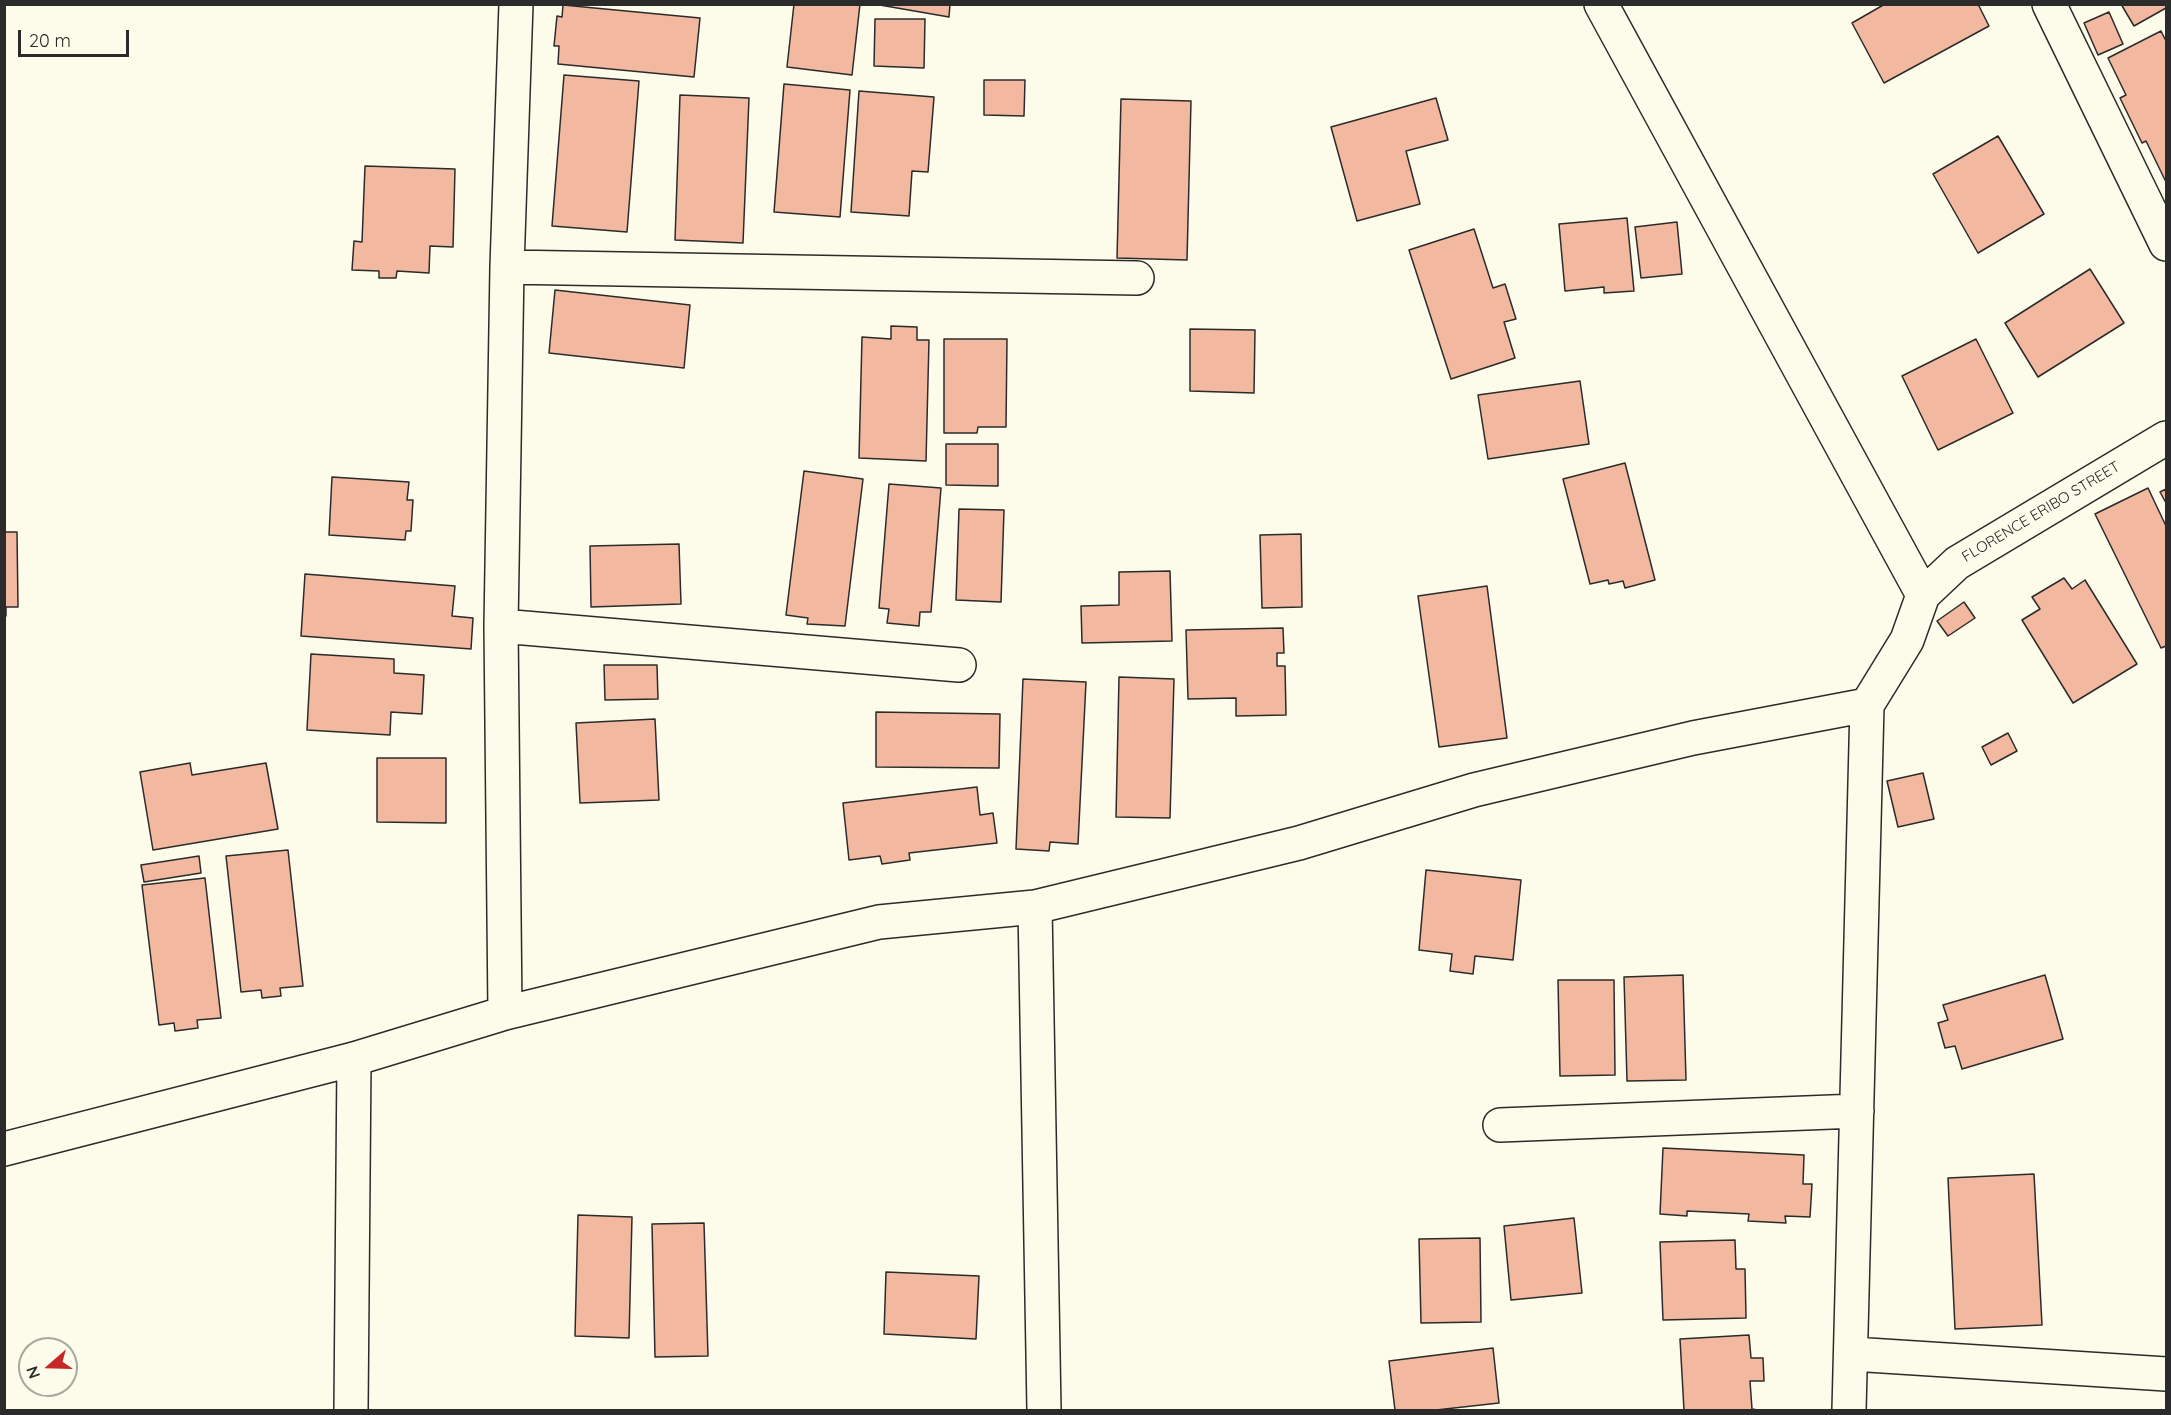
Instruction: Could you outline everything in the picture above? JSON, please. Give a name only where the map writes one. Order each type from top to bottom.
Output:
[{"type":"street","points":[[504,1013],[501,626],[507,267],[516,4]]},
{"type":"street","points":[[1601,4],[1923,595],[1906,640],[1867,705],[1849,1410]]},
{"type":"street","points":[[2049,4],[2166,244]]},
{"type":"street","points":[[507,267],[1137,278]]},
{"type":"street","name":"FLORENCE ERIBO STREET","points":[[1923,595],[1957,563],[2166,438]]},
{"type":"street","points":[[501,626],[959,665]]},
{"type":"street","points":[[4,1149],[354,1059],[504,1013],[879,922],[1035,907],[1299,843],[1474,790],[1693,738],[1867,705]]},
{"type":"street","points":[[1035,907],[1044,1410]]},
{"type":"street","points":[[351,1410],[354,1059]]},
{"type":"street","points":[[1500,1125],[1857,1112]]},
{"type":"street","points":[[1852,1354],[2166,1374]]},
{"type":"building","points":[[794,4],[860,4],[852,75],[787,67]]},
{"type":"building","points":[[874,4],[950,4],[949,17]]},
{"type":"building","points":[[1885,4],[1978,4],[1989,26],[1884,83],[1852,23]]},
{"type":"building","points":[[2121,4],[2166,4],[2166,8],[2134,26]]},
{"type":"building","points":[[563,5],[700,18],[694,77],[558,64],[559,46],[554,46],[557,16],[562,17]]},
{"type":"building","points":[[2109,12],[2123,44],[2098,55],[2084,23]]},
{"type":"building","points":[[875,19],[925,19],[924,68],[874,66]]},
{"type":"building","points":[[2161,31],[2166,41],[2166,182],[2146,141],[2142,143],[2120,98],[2126,95],[2108,58]]},
{"type":"building","points":[[564,75],[639,81],[627,232],[552,226]]},
{"type":"building","points":[[984,80],[1025,80],[1024,116],[984,115]]},
{"type":"building","points":[[784,84],[850,90],[840,217],[774,212]]},
{"type":"building","points":[[859,91],[934,97],[928,172],[912,171],[909,216],[851,212]]},
{"type":"building","points":[[680,95],[749,98],[743,243],[675,240]]},
{"type":"building","points":[[1436,98],[1448,140],[1406,151],[1420,204],[1357,221],[1331,127]]},
{"type":"building","points":[[1121,99],[1191,101],[1187,260],[1117,258]]},
{"type":"building","points":[[1998,136],[2044,214],[1978,253],[1933,174]]},
{"type":"building","points":[[365,166],[455,169],[453,247],[430,246],[429,273],[397,271],[396,278],[379,278],[379,271],[352,270],[354,241],[362,242]]},
{"type":"building","points":[[1627,218],[1634,291],[1604,293],[1604,287],[1565,291],[1559,224]]},
{"type":"building","points":[[1677,222],[1682,274],[1641,278],[1635,227]]},
{"type":"building","points":[[1474,229],[1493,288],[1505,284],[1516,319],[1504,322],[1515,358],[1451,379],[1409,250]]},
{"type":"building","points":[[2090,269],[2124,323],[2038,377],[2005,323]]},
{"type":"building","points":[[555,290],[690,305],[684,368],[549,353]]},
{"type":"building","points":[[891,326],[917,327],[917,340],[929,340],[926,461],[859,458],[862,337],[891,339]]},
{"type":"building","points":[[1190,329],[1255,330],[1254,393],[1190,391]]},
{"type":"building","points":[[944,339],[1007,339],[1006,427],[978,427],[977,433],[944,433]]},
{"type":"building","points":[[1976,339],[2013,413],[1938,450],[1902,376]]},
{"type":"building","points":[[1580,381],[1589,444],[1488,459],[1478,395]]},
{"type":"building","points":[[946,444],[998,444],[998,486],[946,485]]},
{"type":"building","points":[[1625,463],[1655,580],[1625,588],[1623,581],[1609,584],[1608,580],[1590,584],[1563,479]]},
{"type":"building","points":[[804,471],[863,479],[845,626],[807,624],[808,618],[786,615]]},
{"type":"building","points":[[4,475],[5,532],[17,532],[18,607],[6,607],[6,616],[4,616]]},
{"type":"building","points":[[332,477],[409,482],[407,500],[413,500],[411,531],[406,531],[405,540],[329,535]]},
{"type":"building","points":[[889,484],[941,488],[931,612],[920,612],[919,626],[887,623],[889,609],[879,608]]},
{"type":"building","points":[[2148,488],[2166,526],[2166,646],[2161,648],[2095,514]]},
{"type":"building","points":[[2166,489],[2166,503],[2160,492]]},
{"type":"building","points":[[959,509],[1004,510],[1001,602],[956,600]]},
{"type":"building","points":[[1301,534],[1302,607],[1262,608],[1260,535]]},
{"type":"building","points":[[679,544],[681,604],[591,607],[590,546]]},
{"type":"building","points":[[1170,571],[1172,641],[1082,643],[1081,606],[1119,605],[1119,572]]},
{"type":"building","points":[[305,574],[455,586],[452,616],[473,618],[471,649],[301,636]]},
{"type":"building","points":[[2064,578],[2072,589],[2085,580],[2137,664],[2073,703],[2022,620],[2040,609],[2032,597]]},
{"type":"building","points":[[1487,586],[1507,738],[1439,747],[1418,596]]},
{"type":"building","points":[[1964,602],[1975,618],[1948,636],[1937,621]]},
{"type":"building","points":[[1283,628],[1284,653],[1277,653],[1277,666],[1285,666],[1286,715],[1236,716],[1236,698],[1188,699],[1186,630]]},
{"type":"building","points":[[311,654],[394,659],[394,673],[424,675],[422,714],[391,712],[390,735],[307,730]]},
{"type":"building","points":[[604,665],[657,665],[658,699],[605,700]]},
{"type":"building","points":[[1119,677],[1174,679],[1170,818],[1116,817]]},
{"type":"building","points":[[1023,679],[1086,682],[1078,844],[1050,842],[1049,851],[1016,849]]},
{"type":"building","points":[[876,712],[1000,714],[999,768],[876,767]]},
{"type":"building","points":[[655,719],[659,800],[580,803],[576,723]]},
{"type":"building","points":[[2008,733],[2017,751],[1991,765],[1982,747]]},
{"type":"building","points":[[377,758],[446,758],[446,823],[377,822]]},
{"type":"building","points":[[190,763],[192,775],[266,763],[278,829],[153,850],[140,772]]},
{"type":"building","points":[[1923,773],[1934,819],[1898,827],[1887,781]]},
{"type":"building","points":[[977,787],[980,815],[993,813],[997,843],[909,853],[910,860],[882,864],[880,856],[849,860],[843,803]]},
{"type":"building","points":[[288,850],[303,986],[280,988],[281,996],[262,998],[261,990],[241,992],[226,856]]},
{"type":"building","points":[[199,856],[201,873],[144,882],[141,865]]},
{"type":"building","points":[[1426,870],[1521,880],[1513,960],[1475,956],[1473,974],[1450,971],[1452,954],[1419,950]]},
{"type":"building","points":[[205,878],[221,1018],[197,1020],[198,1028],[175,1031],[174,1023],[159,1025],[142,885]]},
{"type":"building","points":[[1683,975],[1686,1080],[1627,1081],[1624,977]]},
{"type":"building","points":[[2045,975],[2063,1039],[1962,1069],[1955,1046],[1945,1048],[1938,1023],[1948,1020],[1943,1005]]},
{"type":"building","points":[[1558,980],[1614,980],[1615,1075],[1560,1076]]},
{"type":"building","points":[[1663,1148],[1804,1155],[1803,1184],[1812,1184],[1810,1217],[1785,1216],[1786,1223],[1748,1221],[1749,1214],[1687,1211],[1687,1216],[1660,1214]]},
{"type":"building","points":[[2034,1174],[2042,1325],[1955,1329],[1948,1178]]},
{"type":"building","points":[[578,1215],[632,1217],[629,1338],[575,1336]]},
{"type":"building","points":[[1574,1218],[1582,1293],[1511,1300],[1504,1226]]},
{"type":"building","points":[[704,1223],[708,1356],[655,1357],[652,1224]]},
{"type":"building","points":[[1480,1238],[1481,1322],[1421,1323],[1419,1239]]},
{"type":"building","points":[[1735,1240],[1736,1269],[1745,1269],[1746,1318],[1663,1320],[1660,1242]]},
{"type":"building","points":[[886,1272],[979,1276],[976,1339],[884,1334]]},
{"type":"building","points":[[1749,1335],[1751,1358],[1763,1358],[1764,1381],[1750,1381],[1752,1409],[1758,1410],[1684,1410],[1680,1339]]},
{"type":"building","points":[[1493,1348],[1499,1403],[1436,1410],[1395,1410],[1389,1361]]}]
